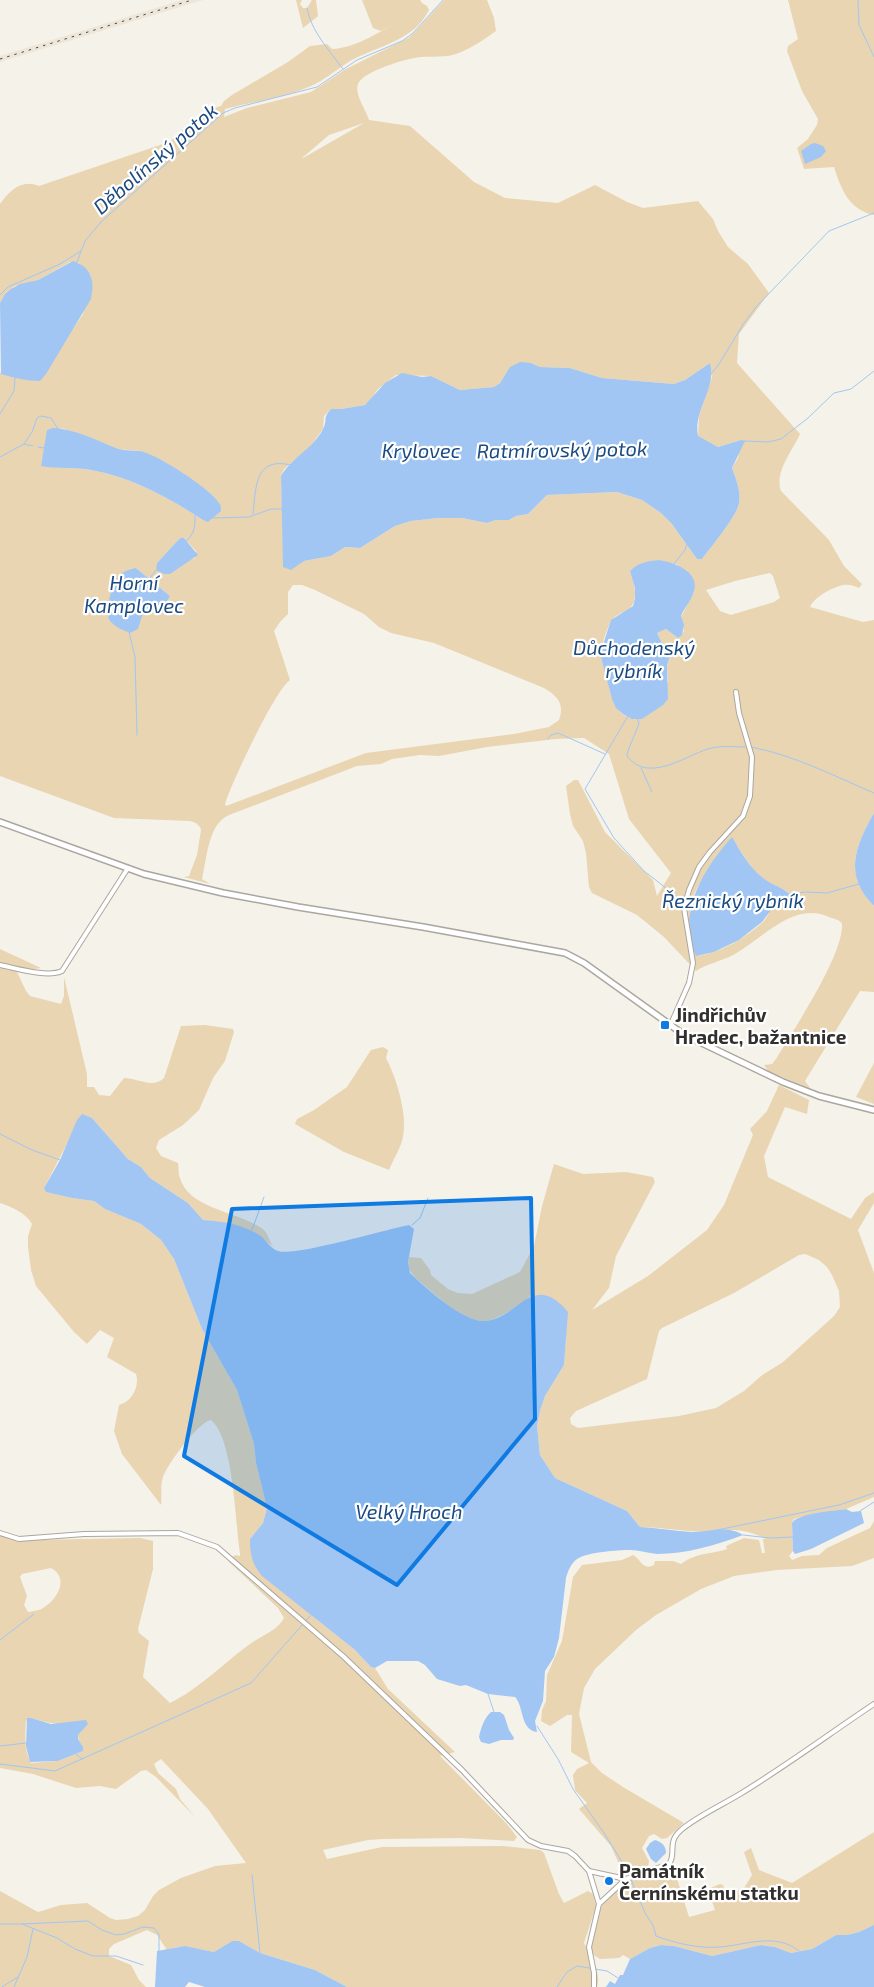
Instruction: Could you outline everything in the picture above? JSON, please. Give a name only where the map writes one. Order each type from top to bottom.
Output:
[{"type":"main road","points":[[0,822],[128,868],[223,893],[423,927],[564,954],[584,963],[670,1026],[783,1082],[819,1096],[874,1110]]},
{"type":"street","points":[[670,1026],[689,983],[693,963],[684,908],[689,890],[699,867],[743,816],[750,796],[752,757],[739,713],[736,692]]},
{"type":"street","points":[[0,965],[34,972],[58,973],[62,971],[128,868]]},
{"type":"street","points":[[0,1533],[19,1539],[84,1534],[178,1533],[217,1547],[344,1657],[462,1770],[528,1840],[540,1846],[568,1851],[575,1856],[589,1871],[599,1904]]},
{"type":"street","points":[[594,1987],[594,1969],[588,1946],[599,1904],[626,1879],[669,1864],[672,1858],[672,1841],[681,1829],[741,1794],[874,1704]]},
{"type":"street","points":[[589,1871],[626,1879]]},
{"type":"highlighted area","points":[[531,1198],[535,1419],[397,1585],[184,1456],[232,1209]]},
{"type":"shaded area","points":[[182,0],[203,0],[0,62],[0,56]]},
{"type":"shaded area","points":[[296,0],[302,0],[300,4],[303,8],[307,8],[312,0],[316,0],[318,16],[303,28]]},
{"type":"shaded area","points":[[362,0],[420,0],[429,10],[414,29],[405,36],[350,61],[316,84],[279,97],[225,109],[224,117],[247,108],[311,92],[346,69],[410,37],[444,0],[487,0],[494,18],[496,31],[482,40],[456,54],[406,60],[377,70],[362,79],[357,88],[369,120],[410,126],[474,182],[505,198],[558,203],[595,185],[627,202],[643,208],[698,201],[713,219],[728,247],[748,264],[769,293],[739,334],[737,363],[800,434],[782,469],[780,476],[781,491],[829,540],[844,566],[862,584],[859,588],[843,585],[834,588],[820,596],[810,607],[863,622],[874,620],[874,813],[857,849],[855,871],[864,894],[874,906],[874,992],[860,991],[805,1081],[810,1088],[769,1072],[764,1065],[772,1064],[776,1059],[805,1012],[835,954],[842,924],[836,919],[816,913],[791,917],[779,923],[735,954],[696,971],[664,937],[637,915],[592,893],[589,887],[586,853],[583,841],[573,826],[566,786],[574,780],[578,780],[605,832],[653,880],[657,896],[671,873],[629,819],[609,754],[584,738],[556,739],[487,747],[439,756],[420,755],[392,759],[381,764],[357,766],[229,815],[222,819],[217,826],[210,842],[202,879],[210,884],[184,877],[189,876],[197,855],[201,830],[196,823],[190,821],[114,818],[0,776],[0,373],[68,336],[83,314],[91,276],[79,263],[70,262],[38,280],[15,286],[5,294],[0,303],[0,204],[12,190],[22,185],[33,184],[39,186],[169,142],[193,121],[214,108],[221,106],[232,95],[288,62],[310,46],[327,44],[332,49],[349,46],[382,31],[397,22],[381,31],[373,28]],"holes":[[[364,123],[303,158],[329,135]],[[531,363],[540,367],[570,368],[602,378],[674,384],[685,380],[710,363],[712,377],[699,416],[698,437],[718,447],[741,440],[738,458],[732,468],[739,494],[739,503],[734,516],[702,559],[697,559],[672,524],[661,513],[642,500],[617,492],[547,495],[528,514],[516,516],[509,520],[496,520],[487,523],[462,518],[411,521],[395,526],[360,548],[345,547],[331,556],[304,561],[282,509],[281,476],[284,469],[310,447],[323,429],[324,416],[331,409],[365,405],[378,389],[396,375],[431,376],[460,390],[494,387],[500,383],[505,375]],[[61,428],[119,449],[139,451],[153,456],[183,474],[219,503],[208,521],[203,520],[150,489],[121,478],[91,470],[41,465],[45,448]],[[180,538],[184,538],[196,551],[195,558],[172,572],[164,574],[157,563]],[[659,560],[678,565],[694,592],[681,617],[684,631],[678,638],[666,629],[657,633],[662,643],[670,644],[672,653],[667,665],[668,682],[642,718],[633,718],[625,715],[615,705],[601,655],[603,641],[612,619],[630,608],[634,601],[635,589],[630,571],[633,568]],[[136,568],[170,596],[155,612],[143,613]],[[770,573],[773,576],[780,598],[774,602],[731,615],[720,611],[706,590]],[[293,585],[302,585],[364,614],[379,627],[391,633],[434,643],[544,688],[559,701],[561,709],[559,720],[549,727],[514,734],[366,753],[226,806],[229,793],[264,718],[283,687],[290,680],[274,631],[288,614],[288,592]],[[732,838],[763,879],[786,891],[793,897],[791,903],[774,906],[763,922],[740,939],[714,952],[696,956],[690,918],[691,904],[699,884]]]},
{"type":"shaded area","points":[[788,0],[874,0],[874,215],[858,208],[847,197],[834,167],[804,169],[797,148],[808,139],[817,125],[818,119],[802,91],[787,51],[788,46],[798,39]]},
{"type":"shaded area","points":[[0,949],[41,968],[17,972],[30,996],[61,1004],[64,996],[64,977],[87,1074],[87,1087],[94,1087],[99,1095],[110,1096],[124,1078],[155,1083],[164,1078],[181,1026],[205,1025],[233,1029],[234,1032],[225,1061],[213,1078],[199,1110],[183,1125],[159,1140],[156,1148],[161,1156],[178,1163],[179,1175],[185,1189],[194,1197],[205,1204],[243,1219],[264,1230],[273,1247],[259,1236],[241,1228],[221,1222],[203,1220],[188,1203],[150,1178],[141,1167],[128,1159],[92,1118],[82,1115],[44,1188],[47,1192],[94,1201],[105,1209],[141,1224],[161,1240],[174,1259],[202,1329],[237,1390],[254,1444],[256,1463],[267,1508],[263,1523],[250,1539],[311,1615],[355,1650],[371,1667],[375,1668],[388,1689],[455,1752],[440,1756],[506,1823],[517,1837],[514,1841],[461,1838],[368,1840],[323,1850],[327,1859],[382,1847],[503,1846],[540,1850],[544,1853],[564,1903],[588,1891],[593,1894],[596,1906],[584,1943],[597,1970],[597,1987],[347,1987],[315,1970],[260,1953],[239,1941],[232,1941],[214,1952],[184,1947],[167,1950],[157,1935],[147,1930],[114,1944],[109,1949],[109,1956],[131,1965],[139,1980],[146,1987],[0,1987],[0,1891],[38,1912],[61,1905],[87,1903],[110,1918],[116,1920],[128,1919],[138,1916],[145,1910],[159,1890],[181,1878],[215,1866],[246,1863],[208,1809],[161,1759],[154,1764],[158,1773],[176,1789],[180,1799],[195,1817],[156,1777],[146,1770],[141,1771],[116,1789],[100,1786],[76,1788],[33,1774],[0,1768],[0,1532],[32,1540],[140,1538],[153,1541],[153,1569],[138,1629],[139,1633],[149,1641],[143,1677],[170,1703],[191,1691],[242,1650],[274,1629],[284,1618],[278,1608],[228,1561],[235,1555],[240,1556],[240,1553],[229,1463],[219,1430],[211,1420],[205,1423],[191,1436],[170,1463],[163,1477],[161,1505],[122,1454],[114,1431],[119,1405],[128,1401],[136,1388],[136,1374],[107,1357],[114,1338],[100,1330],[87,1344],[74,1332],[36,1286],[31,1270],[28,1247],[28,1236],[32,1224],[22,1214],[0,1203]],"holes":[[[51,1568],[60,1577],[61,1583],[57,1594],[43,1608],[28,1612],[24,1605],[27,1596],[20,1577],[22,1574]],[[31,1718],[51,1723],[85,1727],[78,1735],[83,1751],[58,1761],[31,1763],[27,1753],[25,1737],[26,1721]]]},
{"type":"shaded area","points":[[383,1047],[388,1050],[386,1058],[398,1087],[404,1121],[402,1141],[389,1170],[344,1152],[295,1124],[297,1119],[314,1110],[347,1087],[371,1050]]},
{"type":"shaded area","points":[[874,1063],[874,1104],[856,1097]]},
{"type":"shaded area","points":[[779,1085],[809,1100],[807,1114],[785,1107],[764,1156],[768,1177],[851,1219],[865,1198],[874,1192],[874,1203],[858,1230],[874,1273],[874,1497],[846,1509],[794,1519],[792,1523],[793,1551],[789,1556],[792,1560],[802,1556],[819,1555],[827,1548],[870,1528],[874,1521],[874,1558],[852,1566],[777,1570],[734,1576],[701,1589],[656,1615],[636,1630],[595,1669],[584,1688],[579,1714],[591,1762],[602,1773],[623,1787],[684,1823],[667,1838],[662,1839],[654,1834],[649,1836],[642,1848],[649,1861],[648,1867],[634,1873],[635,1878],[673,1866],[689,1917],[715,1910],[708,1889],[720,1884],[730,1894],[744,1888],[752,1875],[744,1852],[751,1848],[759,1870],[792,1883],[874,1832],[874,1925],[859,1932],[836,1935],[812,1949],[791,1953],[775,1947],[761,1945],[712,1956],[674,1946],[661,1945],[650,1948],[630,1959],[623,1955],[619,1958],[600,1959],[592,1954],[591,1947],[597,1918],[605,1900],[618,1887],[627,1882],[611,1846],[579,1809],[587,1803],[575,1790],[573,1775],[577,1769],[589,1763],[571,1752],[572,1715],[567,1715],[550,1726],[541,1721],[542,1710],[546,1701],[547,1675],[562,1641],[573,1577],[582,1565],[622,1560],[633,1555],[647,1567],[654,1565],[655,1561],[673,1561],[681,1564],[698,1556],[727,1549],[726,1546],[744,1538],[759,1540],[762,1553],[765,1553],[763,1539],[766,1539],[755,1534],[737,1530],[690,1531],[640,1527],[627,1511],[555,1478],[540,1455],[537,1426],[545,1396],[564,1365],[566,1336],[533,1295],[509,1311],[490,1320],[476,1320],[467,1317],[449,1306],[415,1277],[408,1264],[409,1257],[421,1258],[430,1270],[431,1275],[448,1289],[458,1293],[472,1294],[520,1272],[534,1246],[542,1206],[554,1164],[583,1174],[626,1172],[653,1177],[655,1182],[616,1256],[609,1288],[592,1310],[648,1276],[707,1230],[724,1205],[753,1135],[750,1129],[767,1111]],"holes":[[[805,1254],[819,1260],[832,1275],[839,1291],[840,1307],[834,1316],[783,1362],[761,1376],[744,1391],[716,1408],[679,1416],[578,1428],[571,1424],[570,1418],[576,1411],[647,1379],[659,1331],[662,1328],[734,1293],[799,1255]]]},
{"type":"water","points":[[815,143],[823,146],[826,151],[821,157],[805,164],[801,151]]},
{"type":"water","points":[[73,261],[84,267],[91,276],[93,287],[91,299],[46,374],[40,381],[1,374],[0,303],[5,294],[20,284],[38,280]]},
{"type":"water","name":"Krylovec","points":[[520,362],[531,363],[540,367],[570,368],[602,378],[674,384],[685,380],[710,363],[710,382],[697,426],[698,436],[718,447],[741,440],[745,441],[732,468],[738,485],[739,503],[737,509],[734,516],[702,559],[697,559],[672,524],[661,513],[642,500],[617,492],[547,495],[528,514],[516,516],[509,520],[496,520],[487,523],[462,518],[411,521],[395,526],[360,548],[345,547],[331,556],[304,561],[291,570],[283,567],[281,476],[290,464],[319,436],[331,409],[365,405],[385,383],[402,373],[422,377],[431,376],[460,390],[494,387],[500,383],[510,367]]},
{"type":"water","points":[[53,428],[77,433],[119,449],[139,451],[157,458],[182,472],[205,489],[220,504],[221,511],[208,522],[150,489],[121,478],[85,469],[41,466],[47,430]]},
{"type":"water","points":[[180,538],[184,538],[198,555],[170,574],[164,574],[156,570],[157,563]]},
{"type":"water","name":"Důchodenský rybník","points":[[659,560],[672,563],[690,573],[695,584],[694,591],[681,616],[684,625],[682,635],[678,638],[666,629],[657,633],[662,643],[674,646],[667,665],[668,699],[663,705],[642,719],[632,719],[616,708],[600,654],[611,620],[633,606],[635,588],[630,571],[640,564]]},
{"type":"water","name":"Horní Kamplovec","points":[[136,568],[170,596],[159,608],[143,613],[138,629],[130,633],[117,627],[110,621],[108,605],[119,576]]},
{"type":"water","points":[[874,813],[874,906],[858,883],[855,861],[857,849]]},
{"type":"water","name":"Řeznický rybník","points":[[732,837],[758,874],[793,897],[791,903],[774,906],[762,922],[739,940],[714,952],[696,956],[689,924],[691,908],[703,877]]},
{"type":"water","name":"Velký Hroch","points":[[82,1114],[92,1118],[128,1159],[141,1167],[150,1178],[188,1203],[203,1220],[226,1223],[248,1229],[261,1236],[271,1247],[278,1251],[302,1250],[409,1225],[414,1229],[408,1262],[410,1273],[445,1303],[466,1316],[484,1321],[496,1319],[525,1300],[535,1296],[544,1295],[555,1300],[568,1312],[564,1365],[545,1396],[537,1426],[540,1455],[555,1478],[627,1511],[640,1527],[692,1532],[731,1530],[743,1535],[690,1551],[657,1554],[633,1550],[610,1551],[595,1553],[577,1559],[570,1567],[566,1578],[559,1638],[554,1657],[545,1671],[543,1701],[535,1721],[537,1732],[528,1727],[515,1697],[488,1694],[466,1685],[460,1686],[437,1679],[425,1665],[418,1661],[387,1661],[375,1668],[371,1667],[355,1650],[262,1576],[254,1563],[250,1539],[263,1523],[267,1508],[256,1463],[254,1444],[237,1390],[202,1329],[174,1259],[161,1240],[141,1224],[105,1209],[94,1201],[46,1192],[44,1188],[60,1160],[77,1120]]},
{"type":"water","points":[[846,1509],[852,1512],[861,1511],[864,1523],[811,1549],[795,1554],[793,1551],[792,1523],[801,1517]]},
{"type":"water","points":[[491,1712],[500,1712],[504,1715],[514,1738],[513,1740],[501,1740],[489,1744],[481,1742],[479,1737],[482,1727],[486,1717]]},
{"type":"water","points":[[27,1718],[51,1724],[86,1720],[88,1724],[78,1735],[83,1751],[58,1761],[30,1762],[26,1746]]},
{"type":"water","points":[[655,1840],[663,1844],[666,1853],[656,1863],[651,1859],[646,1849]]},
{"type":"water","points":[[874,1925],[874,1987],[606,1987],[610,1981],[615,1984],[620,1975],[623,1975],[630,1959],[650,1948],[661,1945],[674,1946],[712,1956],[761,1945],[775,1947],[791,1953],[812,1949],[836,1935],[859,1932]]},
{"type":"water","points":[[232,1941],[239,1941],[260,1953],[315,1970],[347,1987],[205,1987],[189,1982],[185,1987],[155,1987],[157,1951],[185,1946],[214,1952]]},
{"type":"waterway","name":"Děbolínský potok","points":[[77,262],[85,241],[101,222],[223,113],[235,108],[317,87],[357,60],[402,41],[412,34],[443,0]]},
{"type":"waterway","points":[[858,0],[859,25],[874,57]]},
{"type":"waterway","points":[[307,8],[316,32],[343,69]]},
{"type":"waterway","points":[[711,374],[757,306],[829,231],[874,213]]},
{"type":"waterway","points":[[0,295],[8,287],[60,264],[81,251]]},
{"type":"waterway","name":"Ratmírovský potok","points":[[744,441],[768,442],[781,439],[808,418],[834,393],[851,389],[874,371]]},
{"type":"waterway","name":"Děbolínský potok","points":[[0,414],[14,391],[15,378]]},
{"type":"waterway","points":[[24,444],[32,432],[37,418],[41,416],[51,418],[58,429]]},
{"type":"waterway","name":"Ratmírovský potok","points":[[0,457],[24,444],[33,446]]},
{"type":"waterway","name":"Ratmírovský potok","points":[[38,447],[44,448]]},
{"type":"waterway","points":[[253,514],[259,476],[270,465],[279,463],[291,465]]},
{"type":"waterway","name":"Ratmírovský potok","points":[[213,518],[249,517],[271,509],[283,509]]},
{"type":"waterway","points":[[185,542],[194,530],[195,515]]},
{"type":"waterway","points":[[673,565],[685,550],[687,544]]},
{"type":"waterway","points":[[149,579],[157,569]]},
{"type":"waterway","points":[[129,632],[135,657],[137,735]]},
{"type":"waterway","points":[[628,716],[585,789],[614,838],[644,871],[684,902]]},
{"type":"waterway","points":[[637,718],[639,723],[627,756],[636,764],[645,768],[667,766],[713,748],[728,746],[747,747]]},
{"type":"waterway","points":[[548,739],[551,735],[558,733],[605,754]]},
{"type":"waterway","points":[[751,747],[783,755],[874,793]]},
{"type":"waterway","points":[[641,768],[652,792]]},
{"type":"waterway","points":[[789,894],[806,892],[827,893],[859,884]]},
{"type":"waterway","points":[[0,1134],[32,1150],[60,1160]]},
{"type":"waterway","points":[[252,1230],[264,1197]]},
{"type":"waterway","points":[[412,1225],[420,1218],[428,1198]]},
{"type":"waterway","points":[[717,1530],[839,1505],[874,1493]]},
{"type":"waterway","points":[[860,1511],[874,1502]]},
{"type":"waterway","points":[[743,1535],[770,1538],[794,1537]]},
{"type":"waterway","points":[[0,1640],[34,1614]]},
{"type":"waterway","points":[[0,1764],[55,1771],[251,1683],[311,1615]]},
{"type":"waterway","points":[[488,1694],[494,1712]]},
{"type":"waterway","points":[[537,1726],[558,1759],[573,1789],[627,1870],[645,1913],[653,1925],[656,1936],[679,1943],[704,1947],[720,1947],[761,1941],[781,1942],[799,1951]]},
{"type":"waterway","points":[[0,1746],[26,1743]]},
{"type":"waterway","points":[[76,1754],[82,1759]]},
{"type":"waterway","points":[[252,1875],[260,1953]]},
{"type":"waterway","points":[[22,1924],[88,1921],[102,1930],[116,1935],[143,1927],[154,1928],[159,1934],[159,1951]]},
{"type":"waterway","points":[[0,1924],[22,1924],[57,1938],[75,1949],[93,1956],[116,1956],[143,1965]]},
{"type":"waterway","points":[[14,1987],[27,1957],[33,1929]]},
{"type":"waterway","points":[[557,1987],[567,1972],[577,1966],[607,1971],[618,1978]]},
{"type":"waterway","points":[[2,1987],[18,1977]]},
{"type":"railway","points":[[0,59],[192,0]]},
{"type":"place","name":"Jindřichův Hradec, bažantnice","points":[[665,1025]]},
{"type":"place","name":"Památník Černínskému statku","points":[[609,1881]]}]
